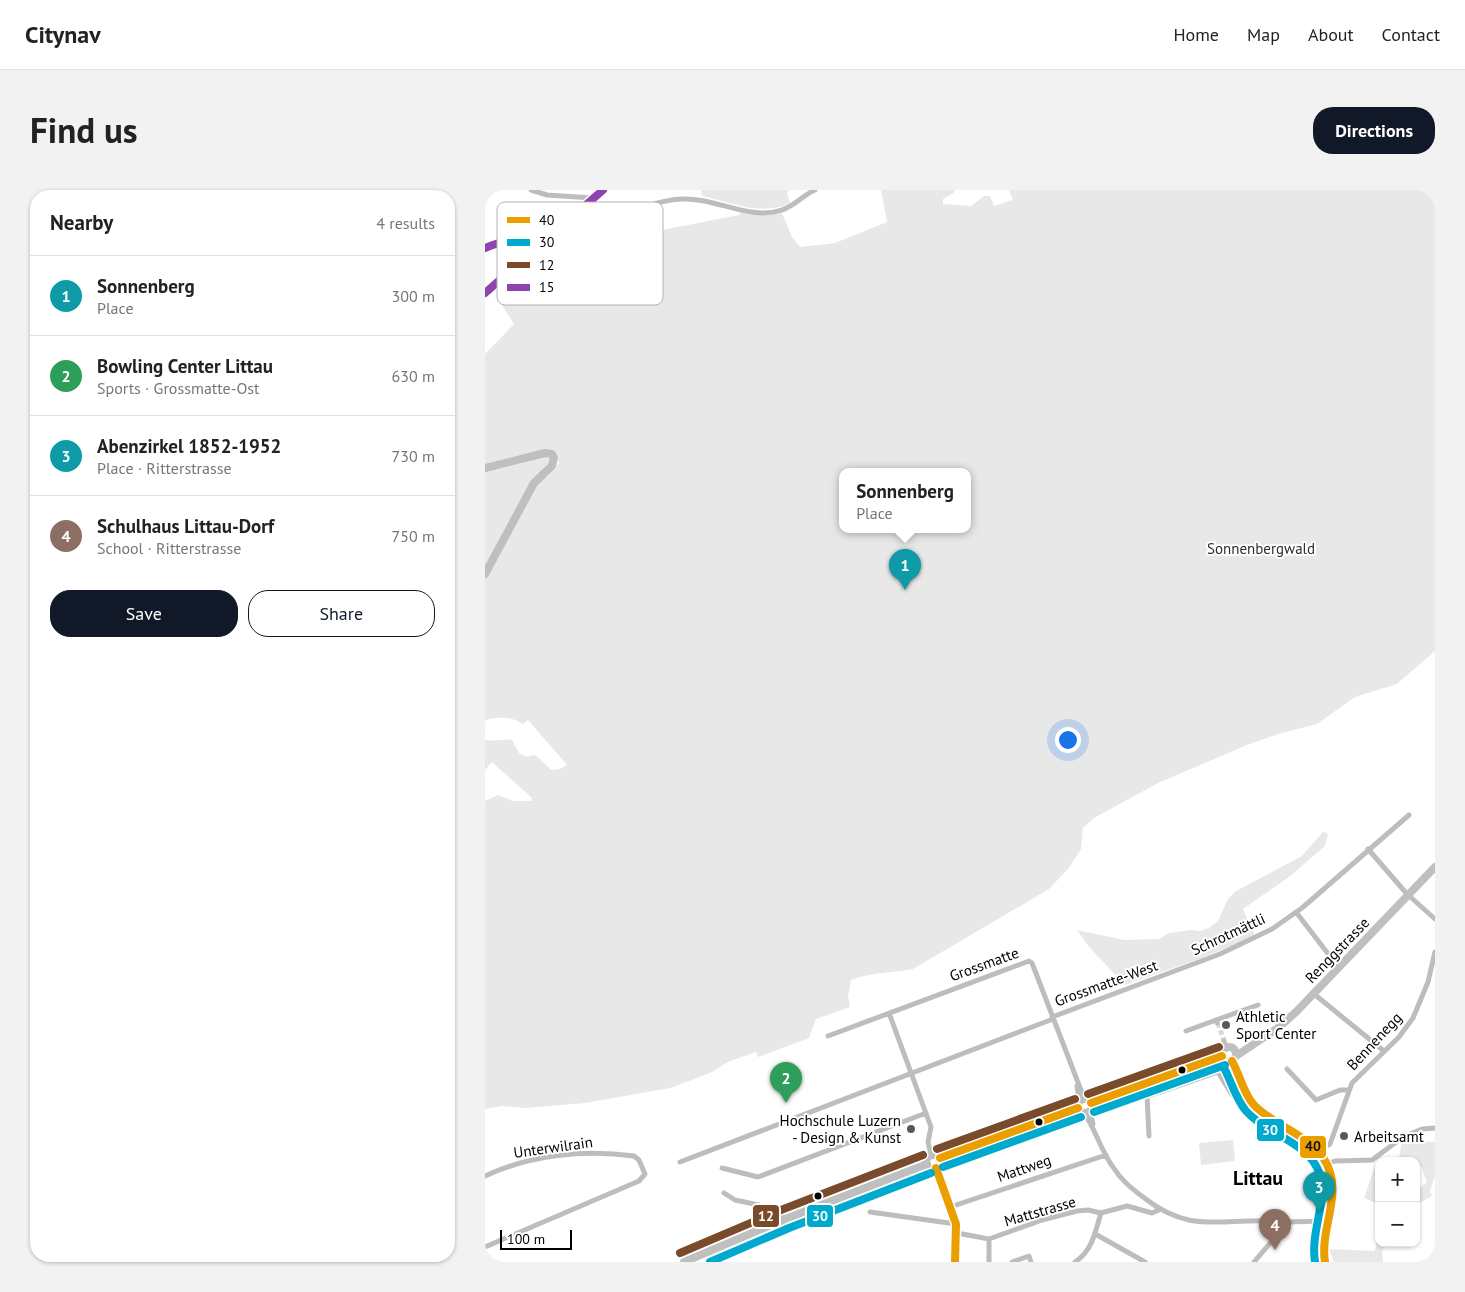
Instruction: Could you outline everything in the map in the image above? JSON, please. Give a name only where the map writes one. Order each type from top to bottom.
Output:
[{"type":"main road","points":[[587,202],[603,190]]},
{"type":"main road","points":[[485,293],[497,282]]},
{"type":"main road","points":[[485,468],[545,453],[552,454],[554,458],[552,466],[534,483],[485,574]]},
{"type":"main road","name":"Renggstrasse","points":[[1234,1058],[1252,1043],[1281,1025],[1314,994],[1435,867]]},
{"type":"main road","name":"Renggstrasse","points":[[1227,1045],[1252,1043]]},
{"type":"main road","points":[[940,1158],[1222,1056],[1227,1045],[1236,1050],[1234,1058],[1245,1092],[1265,1115],[1318,1151],[1327,1164],[1332,1190],[1323,1244],[1325,1262]]},
{"type":"main road","points":[[1222,1056],[1225,1060],[1234,1058]]},
{"type":"main road","points":[[927,1164],[927,1158],[931,1155],[937,1155],[940,1158]]},
{"type":"main road","points":[[936,1168],[940,1165],[940,1158]]},
{"type":"main road","points":[[927,1164],[932,1168],[936,1168]]},
{"type":"main road","points":[[684,1262],[785,1219],[927,1164]]},
{"type":"main road","points":[[936,1168],[957,1228],[955,1262]]},
{"type":"street","points":[[531,190],[547,195],[592,198]]},
{"type":"street","points":[[663,203],[681,199],[708,201],[756,212],[774,212],[791,206],[815,190]]},
{"type":"street","points":[[485,248],[497,243]]},
{"type":"street","name":"Schrotmättli","points":[[1169,974],[1247,942],[1296,912],[1409,815]]},
{"type":"street","points":[[1368,850],[1409,896],[1435,919]]},
{"type":"street","points":[[1296,912],[1339,968]]},
{"type":"street","name":"Bennenegg","points":[[1318,1151],[1330,1144],[1353,1082],[1384,1050],[1403,1034],[1413,1018],[1428,982],[1435,952]]},
{"type":"street","name":"Grossmatte","points":[[828,1036],[1026,960],[1032,963],[1085,1106],[1106,1155],[1127,1185],[1159,1210]]},
{"type":"street","name":"Grossmatte-West","points":[[1052,1018],[1169,974]]},
{"type":"street","points":[[1314,994],[1384,1050]]},
{"type":"street","points":[[1186,1031],[1217,1022],[1258,1005]]},
{"type":"street","points":[[889,1013],[931,1127],[928,1142],[931,1155]]},
{"type":"street","points":[[680,1162],[784,1124],[911,1072],[1052,1018]]},
{"type":"street","name":"Bennenegg","points":[[1287,1069],[1316,1100],[1340,1090],[1349,1090]]},
{"type":"street","points":[[1137,1086],[1140,1093],[1147,1095],[1218,1072],[1232,1095],[1237,1096],[1245,1092]]},
{"type":"street","points":[[1147,1095],[1149,1136]]},
{"type":"street","points":[[722,1168],[758,1177],[926,1113]]},
{"type":"street","points":[[1327,1164],[1335,1161],[1372,1160],[1403,1137],[1422,1129],[1435,1128]]},
{"type":"street","name":"Unterwilrain","points":[[485,1176],[522,1162],[591,1153],[634,1156],[639,1160],[645,1174],[639,1180],[485,1247]]},
{"type":"street","name":"Mattweg","points":[[951,1207],[1106,1155]]},
{"type":"street","points":[[724,1193],[735,1200],[778,1209],[785,1219]]},
{"type":"street","name":"Mattstrasse","points":[[870,1212],[957,1228],[989,1239],[1042,1220],[1077,1211],[1088,1210],[1101,1213],[1127,1206],[1152,1213],[1159,1210]]},
{"type":"street","points":[[1159,1210],[1189,1221],[1278,1225],[1287,1222],[1326,1220]]},
{"type":"street","points":[[1075,1262],[1083,1256],[1097,1235],[1101,1213]]},
{"type":"street","points":[[1254,1262],[1277,1234],[1280,1216],[1286,1218],[1287,1222]]},
{"type":"street","points":[[1097,1235],[1135,1260],[1145,1262]]},
{"type":"street","points":[[989,1239],[989,1262]]},
{"type":"street","points":[[1012,1262],[1029,1256],[1031,1262]]},
{"type":"green space","points":[[701,190],[789,190],[787,193],[790,203],[769,209],[757,209],[702,196]]},
{"type":"green space","name":"Sonnenbergwald","points":[[881,190],[955,190],[954,193],[943,199],[943,204],[971,206],[984,196],[990,196],[994,206],[1013,200],[1009,190],[1435,190],[1435,651],[1397,684],[1355,697],[1317,724],[1278,734],[1247,745],[1158,783],[1094,818],[1083,828],[1081,849],[1068,869],[1049,889],[913,969],[874,974],[851,980],[848,996],[850,1007],[816,1019],[809,1038],[758,1057],[756,1052],[730,1061],[710,1073],[670,1088],[585,1103],[525,1108],[502,1106],[485,1109],[485,801],[498,795],[513,801],[531,801],[532,798],[492,762],[485,770],[485,740],[512,740],[519,753],[527,757],[534,755],[538,757],[551,770],[560,769],[567,765],[528,720],[523,724],[505,718],[485,721],[485,577],[531,491],[544,475],[546,478],[556,468],[559,462],[553,450],[545,450],[485,466],[485,354],[514,324],[502,305],[663,305],[663,230],[739,215],[740,212],[765,215],[782,213],[792,237],[800,247],[835,243],[887,222]]},
{"type":"green space","points":[[550,454],[552,461],[533,481],[485,571],[485,469]]},
{"type":"green space","points":[[1323,832],[1328,834],[1325,846],[1289,877],[1243,909],[1255,936],[1204,957],[1125,985],[1089,947],[1077,930],[1124,940],[1159,939],[1169,933],[1191,930],[1200,931],[1209,928],[1218,921],[1228,899],[1236,891],[1302,856]]},
{"type":"green space","points":[[1233,1140],[1235,1161],[1201,1165],[1199,1143]]},
{"type":"green space","points":[[1402,1140],[1435,1142],[1435,1176],[1430,1191],[1432,1196],[1420,1203],[1420,1188],[1427,1182],[1420,1166],[1420,1157],[1399,1157]]},
{"type":"green space","points":[[1375,1166],[1375,1202],[1364,1198]]},
{"type":"green space","points":[[1376,1247],[1384,1247],[1382,1252],[1383,1262],[1334,1262],[1329,1249],[1375,1251]]},
{"type":"tunnel","points":[[1218,1023],[1224,1041]]},
{"type":"transit line","name":"15","points":[[589,202],[603,190]]},
{"type":"transit line","name":"15","points":[[485,248],[497,243]]},
{"type":"transit line","name":"15","points":[[485,293],[497,283]]},
{"type":"transit line","name":"12","points":[[1088,1094],[1219,1047]]},
{"type":"transit line","name":"40","points":[[1091,1103],[1222,1056]]},
{"type":"transit line","name":"40","points":[[1232,1061],[1247,1095],[1254,1105],[1274,1121],[1307,1141],[1325,1160],[1332,1183],[1331,1205],[1325,1239],[1325,1262]]},
{"type":"transit line","name":"30","points":[[1094,1112],[1225,1065]]},
{"type":"transit line","name":"30","points":[[1223,1066],[1246,1111],[1265,1126],[1298,1147],[1315,1164],[1322,1185],[1321,1206],[1315,1239],[1315,1262]]},
{"type":"transit line","name":"12","points":[[937,1149],[1075,1099]]},
{"type":"transit line","name":"40","points":[[940,1158],[1078,1108]]},
{"type":"transit line","name":"30","points":[[943,1167],[1081,1117]]},
{"type":"transit line","name":"12","points":[[680,1253],[781,1210],[923,1155]]},
{"type":"transit line","name":"40","points":[[936,1168],[956,1224],[955,1262]]},
{"type":"transit line","name":"30","points":[[710,1262],[789,1228],[931,1173]]},
{"type":"place","name":"Sonnenberg","points":[[905,590]]},
{"type":"place","name":"Athletic Sport Center","points":[[1226,1025]]},
{"type":"place","name":"Bowling Center Littau","points":[[786,1103]]},
{"type":"place","name":"Hochschule Luzern - Design & Kunst","points":[[911,1129]]},
{"type":"place","name":"Arbeitsamt","points":[[1344,1136]]},
{"type":"place","name":"Abenzirkel 1852-1952","points":[[1319,1212]]},
{"type":"place","name":"Schulhaus Littau-Dorf","points":[[1275,1250]]},
{"type":"district","name":"Littau","points":[[1258,1178]]}]
